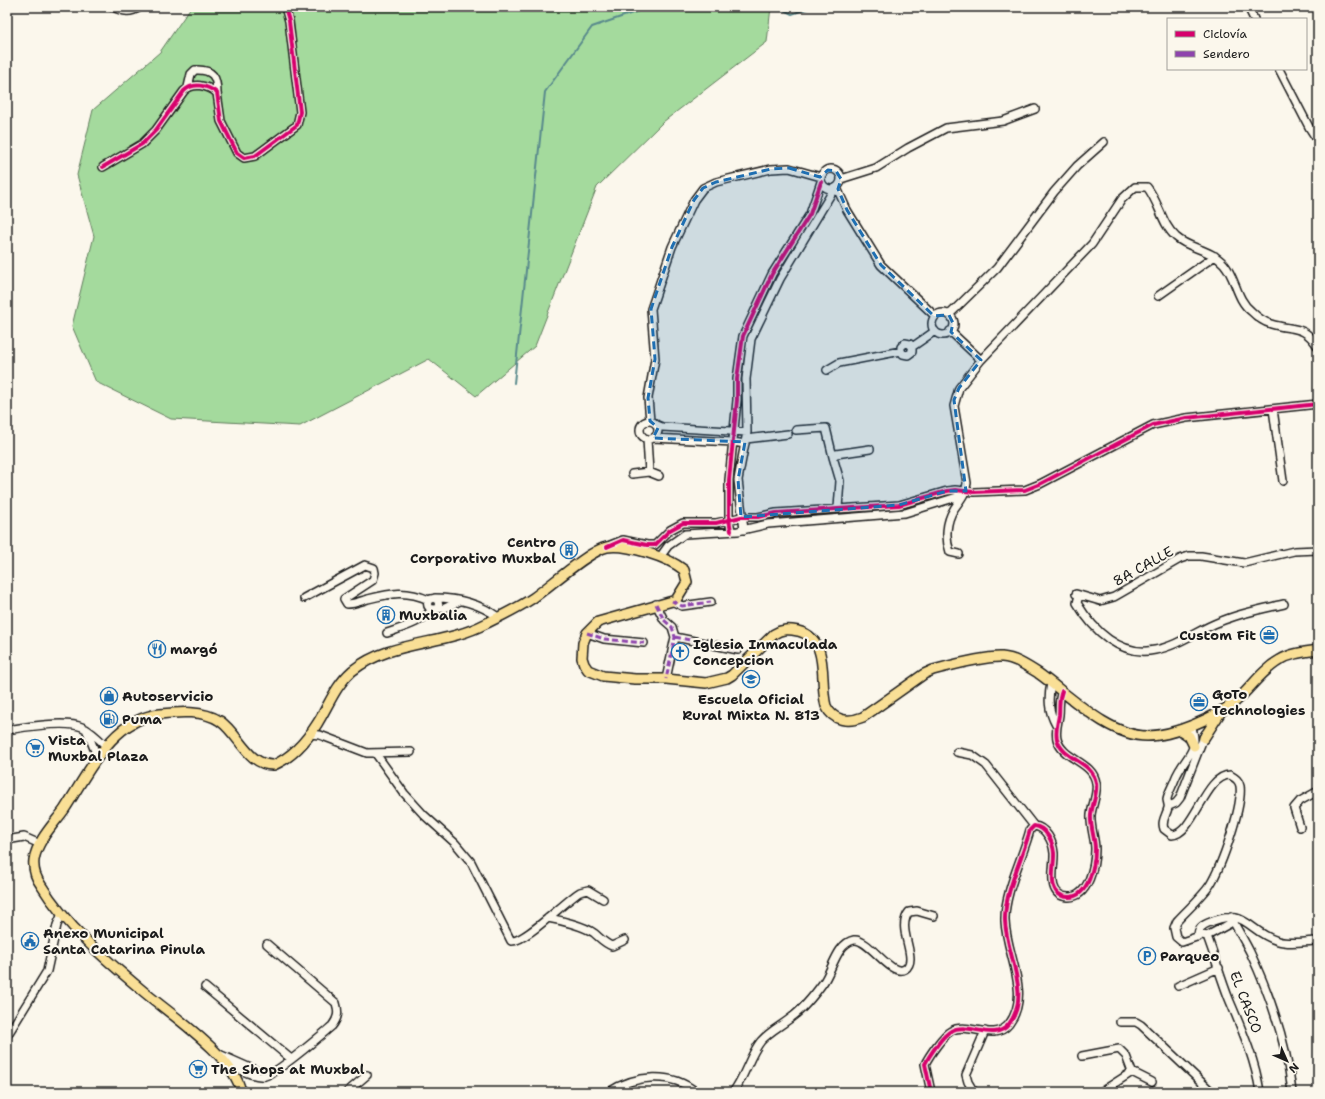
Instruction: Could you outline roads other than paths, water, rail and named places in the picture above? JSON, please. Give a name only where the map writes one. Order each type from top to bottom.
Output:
[{"type":"main road","points":[[241,1092],[238,1080],[218,1053],[130,980],[62,914],[36,876],[34,862],[40,844],[97,756],[124,730],[140,719],[158,714],[178,712],[198,713],[219,721],[253,758],[262,764],[268,765],[280,762],[292,754],[309,734],[317,723],[336,689],[345,678],[360,665],[394,650],[452,636],[482,626],[531,599],[593,553],[607,547],[619,547],[660,557],[678,565],[684,570],[687,582],[676,600],[656,604],[598,622],[587,633],[583,643],[582,658],[588,670],[603,676],[618,678],[666,679],[706,683],[727,678],[782,630],[794,630],[809,635],[818,646],[822,666],[823,694],[826,706],[837,718],[844,721],[852,721],[863,717],[924,674],[933,670],[1002,657],[1022,663],[1097,717],[1131,733],[1145,736],[1165,735],[1191,725],[1236,701],[1264,671],[1281,659],[1318,650]]},
{"type":"main road","points":[[1204,738],[1223,709]]},
{"type":"main road","points":[[1180,730],[1188,735],[1194,746]]},
{"type":"street","points":[[113,7],[122,11],[130,11],[140,7]]},
{"type":"street","points":[[103,167],[142,144],[156,130],[188,87],[191,74],[195,70],[203,70],[214,75],[217,80],[217,93],[221,121],[237,152],[244,158],[255,156],[297,125],[300,112],[289,21],[285,7]]},
{"type":"street","points":[[1248,7],[1254,18]]},
{"type":"street","points":[[1279,70],[1318,141]]},
{"type":"street","points":[[188,87],[194,85],[206,87],[217,93]]},
{"type":"street","points":[[744,530],[741,517],[738,480],[746,438],[746,379],[751,338],[780,279],[841,179],[876,168],[908,148],[946,128],[1003,121],[1035,109]]},
{"type":"street","points":[[949,315],[997,268],[1054,192],[1104,142]]},
{"type":"street","points":[[650,439],[658,434],[653,423],[648,398],[655,359],[651,309],[672,247],[698,194],[709,184],[716,182],[771,169],[789,168],[821,179],[827,189],[836,188]]},
{"type":"street","points":[[731,531],[729,519],[729,480],[737,400],[737,379],[743,336],[772,274],[810,214],[825,171],[831,169],[839,173],[841,179]]},
{"type":"street","points":[[959,554],[950,552],[946,534],[953,510],[966,491],[967,484],[954,412],[954,400],[959,388],[981,360],[1092,244],[1122,199],[1135,187],[1147,187],[1155,197],[1167,226],[1176,238],[1215,256],[1224,264],[1230,273],[1242,302],[1250,310],[1270,324],[1300,329],[1309,334],[1318,347]]},
{"type":"street","points":[[836,188],[847,210],[881,265],[935,316]]},
{"type":"street","points":[[1158,296],[1215,256]]},
{"type":"street","points":[[935,331],[932,322],[935,316],[940,313],[949,315]]},
{"type":"street","points":[[949,315],[953,323],[950,332]]},
{"type":"street","points":[[935,331],[944,334],[950,332]]},
{"type":"street","points":[[827,370],[839,363],[901,352],[905,355],[910,354],[912,352],[912,347],[935,331]]},
{"type":"street","points":[[950,332],[981,360]]},
{"type":"street","points":[[607,547],[623,540],[647,545],[655,545],[670,530],[683,523],[716,523],[741,517],[758,517],[776,513],[900,505],[947,491],[1025,490],[1040,484],[1153,425],[1186,418],[1318,404]]},
{"type":"street","points":[[1273,409],[1283,481]]},
{"type":"street","points":[[746,438],[734,430],[662,427],[653,423],[644,422],[640,430],[642,436],[650,439],[733,442],[746,438],[788,434]]},
{"type":"street","points":[[796,430],[826,428],[840,481],[838,508]]},
{"type":"street","points":[[649,472],[650,439]]},
{"type":"street","points":[[834,457],[836,454],[870,449]]},
{"type":"street","points":[[632,474],[649,472],[659,476]]},
{"type":"street","points":[[660,557],[668,546],[685,534],[744,530],[768,524],[905,513],[957,497],[966,491]]},
{"type":"street","name":"8A CALLE","points":[[1284,604],[1252,610],[1219,622],[1167,646],[1155,650],[1139,651],[1118,646],[1095,627],[1077,603],[1078,595],[1100,601],[1114,597],[1180,559],[1189,556],[1201,556],[1244,563],[1294,551],[1318,550]]},
{"type":"street","points":[[304,598],[365,565],[374,568],[375,573],[373,580],[344,599],[344,602],[347,604],[406,592],[432,599],[460,600],[489,610],[498,618]]},
{"type":"street","points":[[432,599],[428,606],[434,609],[445,608],[460,600]]},
{"type":"street","points":[[672,601],[682,606],[711,602]]},
{"type":"street","points":[[656,604],[664,620],[672,627],[675,637],[666,679]]},
{"type":"street","points":[[387,633],[415,623],[426,617],[434,609]]},
{"type":"street","points":[[587,633],[604,639],[644,643]]},
{"type":"street","points":[[675,637],[738,650]]},
{"type":"street","points":[[1051,683],[1048,697],[1051,716],[1056,725]]},
{"type":"street","points":[[957,752],[972,755],[986,765],[1034,826],[1044,829],[1051,840],[1054,853],[1052,878],[1055,889],[1067,897],[1076,895],[1083,890],[1089,879],[1094,857],[1091,818],[1097,784],[1095,778],[1085,766],[1069,756],[1059,745],[1056,738],[1056,725],[1059,715],[1058,700],[1062,692]]},
{"type":"street","points":[[1169,806],[1178,801],[1204,738],[1211,715]]},
{"type":"street","points":[[7,730],[42,725],[72,724],[86,729],[106,746]]},
{"type":"street","points":[[1191,725],[1194,746],[1189,758],[1175,778],[1167,799],[1169,806],[1162,825],[1169,834],[1176,835],[1182,831],[1213,786],[1221,777],[1225,775],[1234,777],[1240,785],[1240,796],[1223,857],[1209,886],[1177,921],[1174,928],[1176,937],[1179,941],[1189,941],[1198,936],[1210,934],[1233,919]]},
{"type":"street","points":[[86,729],[97,756]]},
{"type":"street","points":[[309,734],[320,734],[361,752],[376,754],[411,752]]},
{"type":"street","points":[[376,754],[404,793],[424,815],[455,843],[471,862],[511,941],[518,940],[548,918],[575,894],[588,890],[603,899]]},
{"type":"street","points":[[1175,778],[1186,782]]},
{"type":"street","points":[[1300,827],[1294,808],[1300,801],[1318,791]]},
{"type":"street","points":[[931,1092],[925,1064],[946,1034],[957,1028],[990,1032],[1004,1028],[1016,1012],[1019,1002],[1019,991],[1006,931],[1006,909],[1030,830],[1034,826]]},
{"type":"street","points":[[7,840],[24,837],[40,844]]},
{"type":"street","points":[[733,1092],[760,1043],[774,1028],[792,1017],[823,983],[844,946],[854,940],[861,941],[892,967],[900,970],[905,969],[909,964],[910,956],[904,923],[906,916],[909,912],[918,911],[934,916]]},
{"type":"street","points":[[7,1036],[47,971],[57,925],[62,914]]},
{"type":"street","points":[[1198,936],[1199,929],[1222,917],[1246,922],[1269,938],[1279,942],[1290,943],[1318,941]]},
{"type":"street","points":[[548,918],[559,920],[593,932],[606,944],[612,946],[625,940]]},
{"type":"street","points":[[1233,919],[1250,952],[1270,998],[1289,1062],[1292,1092]]},
{"type":"street","name":"EL CASCO","points":[[1206,924],[1210,927],[1210,934],[1219,968],[1258,1075],[1260,1092]]},
{"type":"street","points":[[227,1064],[257,1075],[265,1076],[291,1059],[332,1026],[337,1019],[339,1012],[336,1004],[267,944]]},
{"type":"street","name":"EL CASCO","points":[[1178,986],[1219,968]]},
{"type":"street","points":[[205,987],[291,1059]]},
{"type":"street","points":[[1120,1022],[1136,1022],[1141,1025],[1210,1091]]},
{"type":"street","points":[[974,1092],[966,1075],[985,1031]]},
{"type":"street","points":[[1082,1056],[1119,1049],[1126,1056],[1132,1072],[1152,1082]]},
{"type":"street","points":[[218,1053],[256,1070],[270,1073]]},
{"type":"street","points":[[1101,1092],[1132,1072]]},
{"type":"street","points":[[347,1092],[367,1075]]},
{"type":"street","points":[[608,1092],[638,1080],[654,1077],[669,1078],[696,1092]]},
{"type":"waterway","points":[[514,383],[545,92],[592,27],[650,7]]},
{"type":"waterway","points":[[778,7],[792,14],[811,7]]},
{"type":"waterway","points":[[1308,7],[1318,14]]},
{"type":"place","name":"Centro Corporativo Muxbal","points":[[569,550]]},
{"type":"place","name":"Muxbalia","points":[[386,615]]},
{"type":"place","name":"Custom Fit","points":[[1269,635]]},
{"type":"place","name":"margó","points":[[157,649]]},
{"type":"place","name":"Iglesia Inmaculada Concepcion","points":[[680,652]]},
{"type":"place","name":"Escuela Oficial Rural Mixta N. 813","points":[[751,679]]},
{"type":"place","name":"Autoservicio","points":[[109,696]]},
{"type":"place","name":"GoTo Technologies","points":[[1199,702]]},
{"type":"place","name":"Puma","points":[[109,719]]},
{"type":"place","name":"Vista Muxbal Plaza","points":[[35,748]]},
{"type":"place","name":"Anexo Municipal Santa Catarina Pinula","points":[[30,941]]},
{"type":"place","name":"Parqueo","points":[[1147,956]]},
{"type":"place","name":"The Shops at Muxbal","points":[[198,1069]]}]
